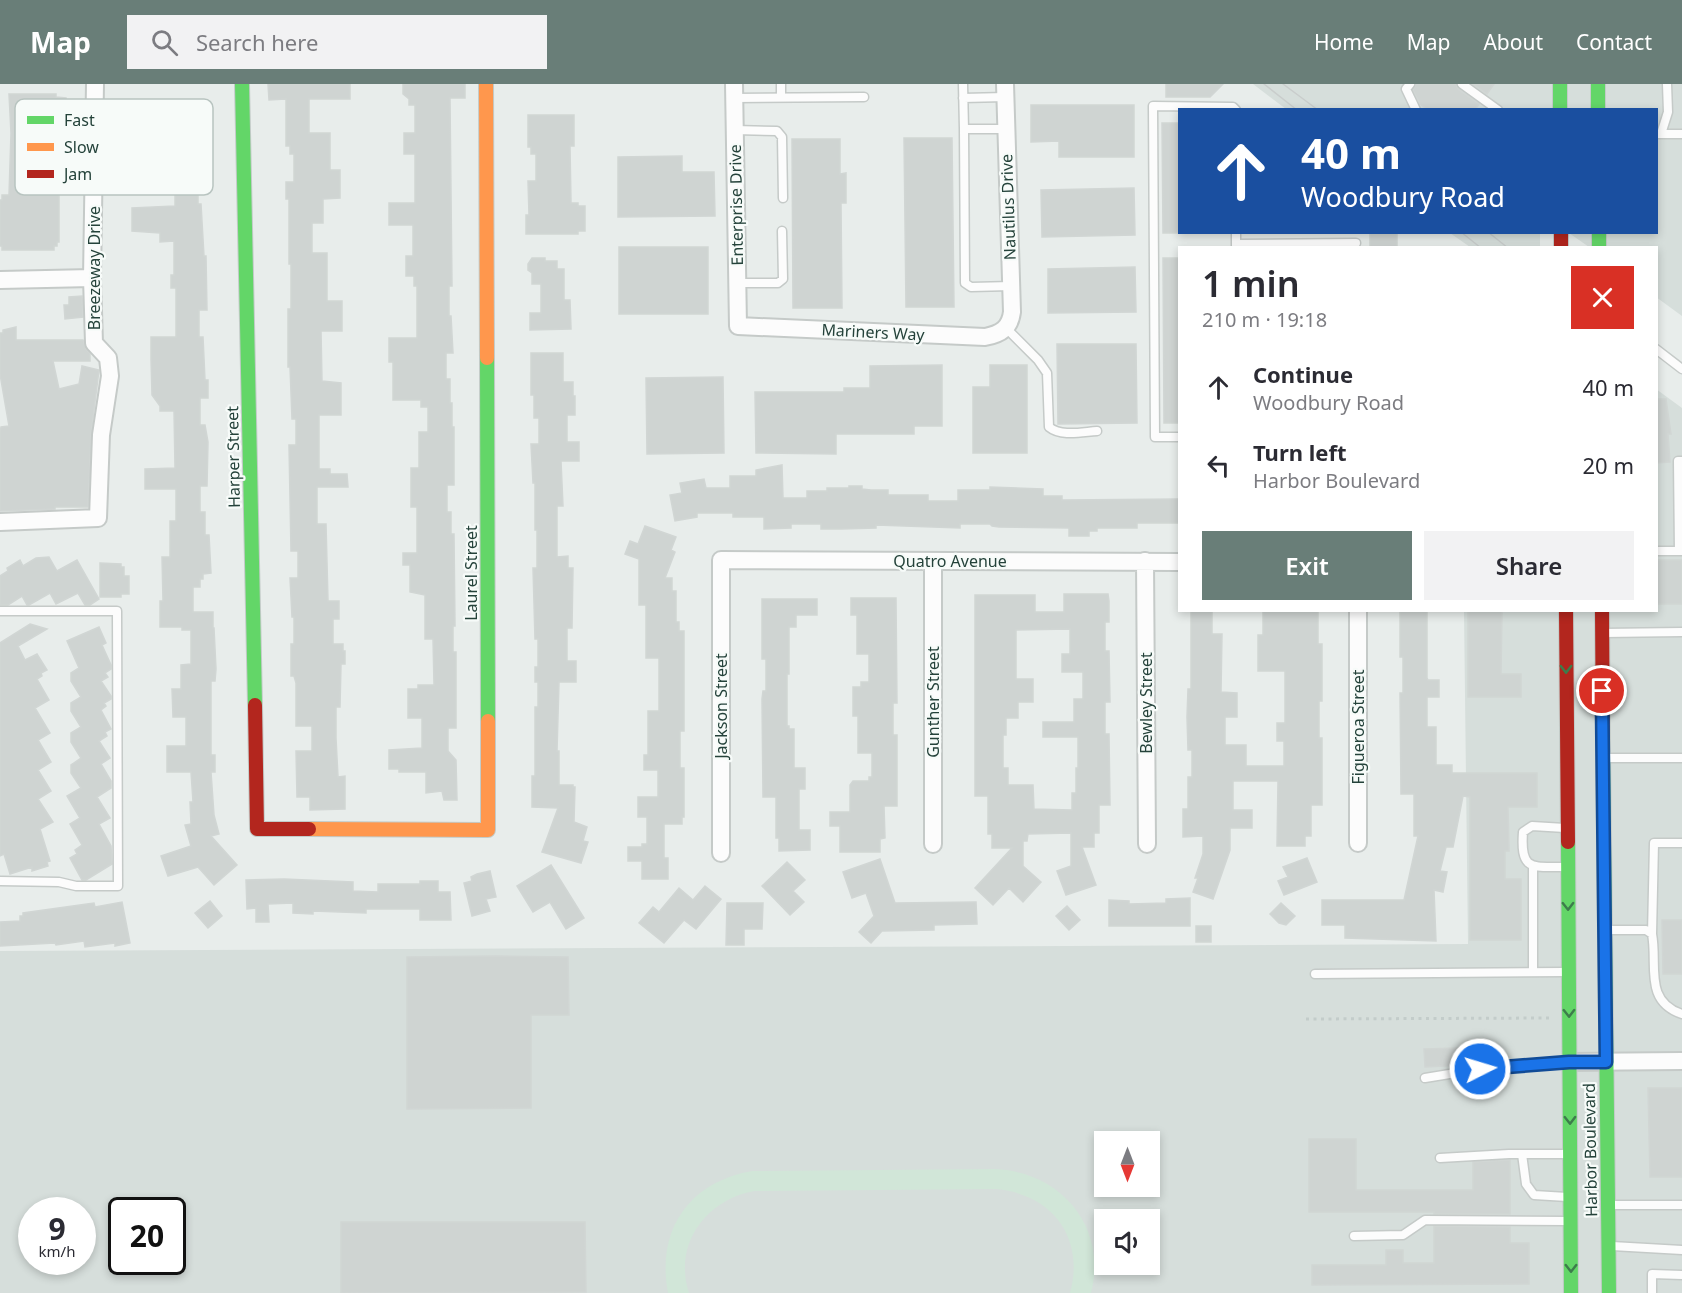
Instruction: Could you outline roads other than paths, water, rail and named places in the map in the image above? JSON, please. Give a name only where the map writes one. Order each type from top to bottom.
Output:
[{"type":"street","name":"Breezeway Drive","points":[[95,84],[95,99]]},
{"type":"street","name":"Harper Street","points":[[243,84],[257,829]]},
{"type":"street","name":"Laurel Street","points":[[257,829],[488,830],[486,84]]},
{"type":"street","points":[[1560,84],[1560,108]]},
{"type":"street","points":[[1598,84],[1598,108]]},
{"type":"street","name":"Nautilus Drive","points":[[1005,90],[1012,312],[1011,321],[1006,328]]},
{"type":"street","name":"Enterprise Drive","points":[[734,91],[738,326]]},
{"type":"street","name":"Breezeway Drive","points":[[0,522],[98,518],[101,435],[110,376],[108,358],[94,343],[93,195]]},
{"type":"street","points":[[0,280],[92,278]]},
{"type":"street","name":"Mariners Way","points":[[738,326],[985,337],[996,335],[1006,328]]},
{"type":"street","name":"Quatro Avenue","points":[[721,560],[1178,562]]},
{"type":"street","name":"Jackson Street","points":[[721,560],[721,853]]},
{"type":"street","name":"Gunther Street","points":[[933,561],[933,844]]},
{"type":"street","name":"Bewley Street","points":[[1145,561],[1147,844]]},
{"type":"street","name":"Figueroa Street","points":[[1358,612],[1358,843]]},
{"type":"street","name":"Harbor Boulevard","points":[[1566,612],[1571,1293]]},
{"type":"street","name":"Harbor Boulevard","points":[[1602,612],[1609,1293]]},
{"type":"street","points":[[1569,1062],[1682,1061]]},
{"type":"lane","points":[[781,84],[781,97]]},
{"type":"lane","points":[[963,84],[965,283],[971,287],[1011,286]]},
{"type":"lane","points":[[1410,84],[1406,89],[1415,108]]},
{"type":"lane","points":[[1462,84],[1495,108]]},
{"type":"lane","points":[[1667,84],[1668,112],[1659,134],[1682,134]]},
{"type":"lane","points":[[963,98],[1005,90]]},
{"type":"lane","points":[[734,91],[781,97],[864,97]]},
{"type":"lane","points":[[1178,437],[1155,437],[1153,106],[1207,108]]},
{"type":"lane","points":[[964,129],[1006,129]]},
{"type":"lane","points":[[735,130],[777,131],[782,137],[783,198]]},
{"type":"lane","points":[[737,284],[778,284],[783,279],[782,231]]},
{"type":"lane","points":[[1236,246],[1356,245]]},
{"type":"lane","points":[[1006,328],[1038,360],[1047,373],[1049,427],[1054,431],[1064,433],[1096,431]]},
{"type":"lane","points":[[1658,351],[1682,369]]},
{"type":"lane","points":[[1658,551],[1681,551],[1678,461],[1682,461]]},
{"type":"lane","points":[[0,611],[117,611],[118,886],[0,881]]},
{"type":"lane","points":[[1601,633],[1682,632]]},
{"type":"lane","points":[[1603,759],[1682,758]]},
{"type":"lane","points":[[1567,828],[1532,826],[1523,832],[1522,848],[1526,861],[1533,866],[1567,867]]},
{"type":"lane","points":[[1682,843],[1654,843],[1652,934],[1656,990],[1666,1007],[1682,1014]]},
{"type":"lane","points":[[1533,866],[1533,972]]},
{"type":"lane","points":[[1605,930],[1646,930],[1652,934]]},
{"type":"lane","points":[[1315,975],[1568,972]]},
{"type":"lane","points":[[1425,1078],[1480,1069],[1569,1062]]},
{"type":"lane","points":[[1522,1154],[1526,1184],[1534,1195],[1571,1197]]},
{"type":"lane","points":[[1440,1158],[1570,1154]]},
{"type":"lane","points":[[1608,1205],[1682,1205]]},
{"type":"lane","points":[[1354,1236],[1403,1235],[1425,1220],[1571,1221]]},
{"type":"lane","points":[[1608,1246],[1682,1250]]},
{"type":"lane","points":[[1652,1293],[1652,1274],[1682,1275]]},
{"type":"tram line","points":[[1264,84],[1294,108]]},
{"type":"tram line","points":[[1283,84],[1315,108]]},
{"type":"tram line","points":[[1464,234],[1478,246]]},
{"type":"tram line","points":[[1490,234],[1506,246]]}]
